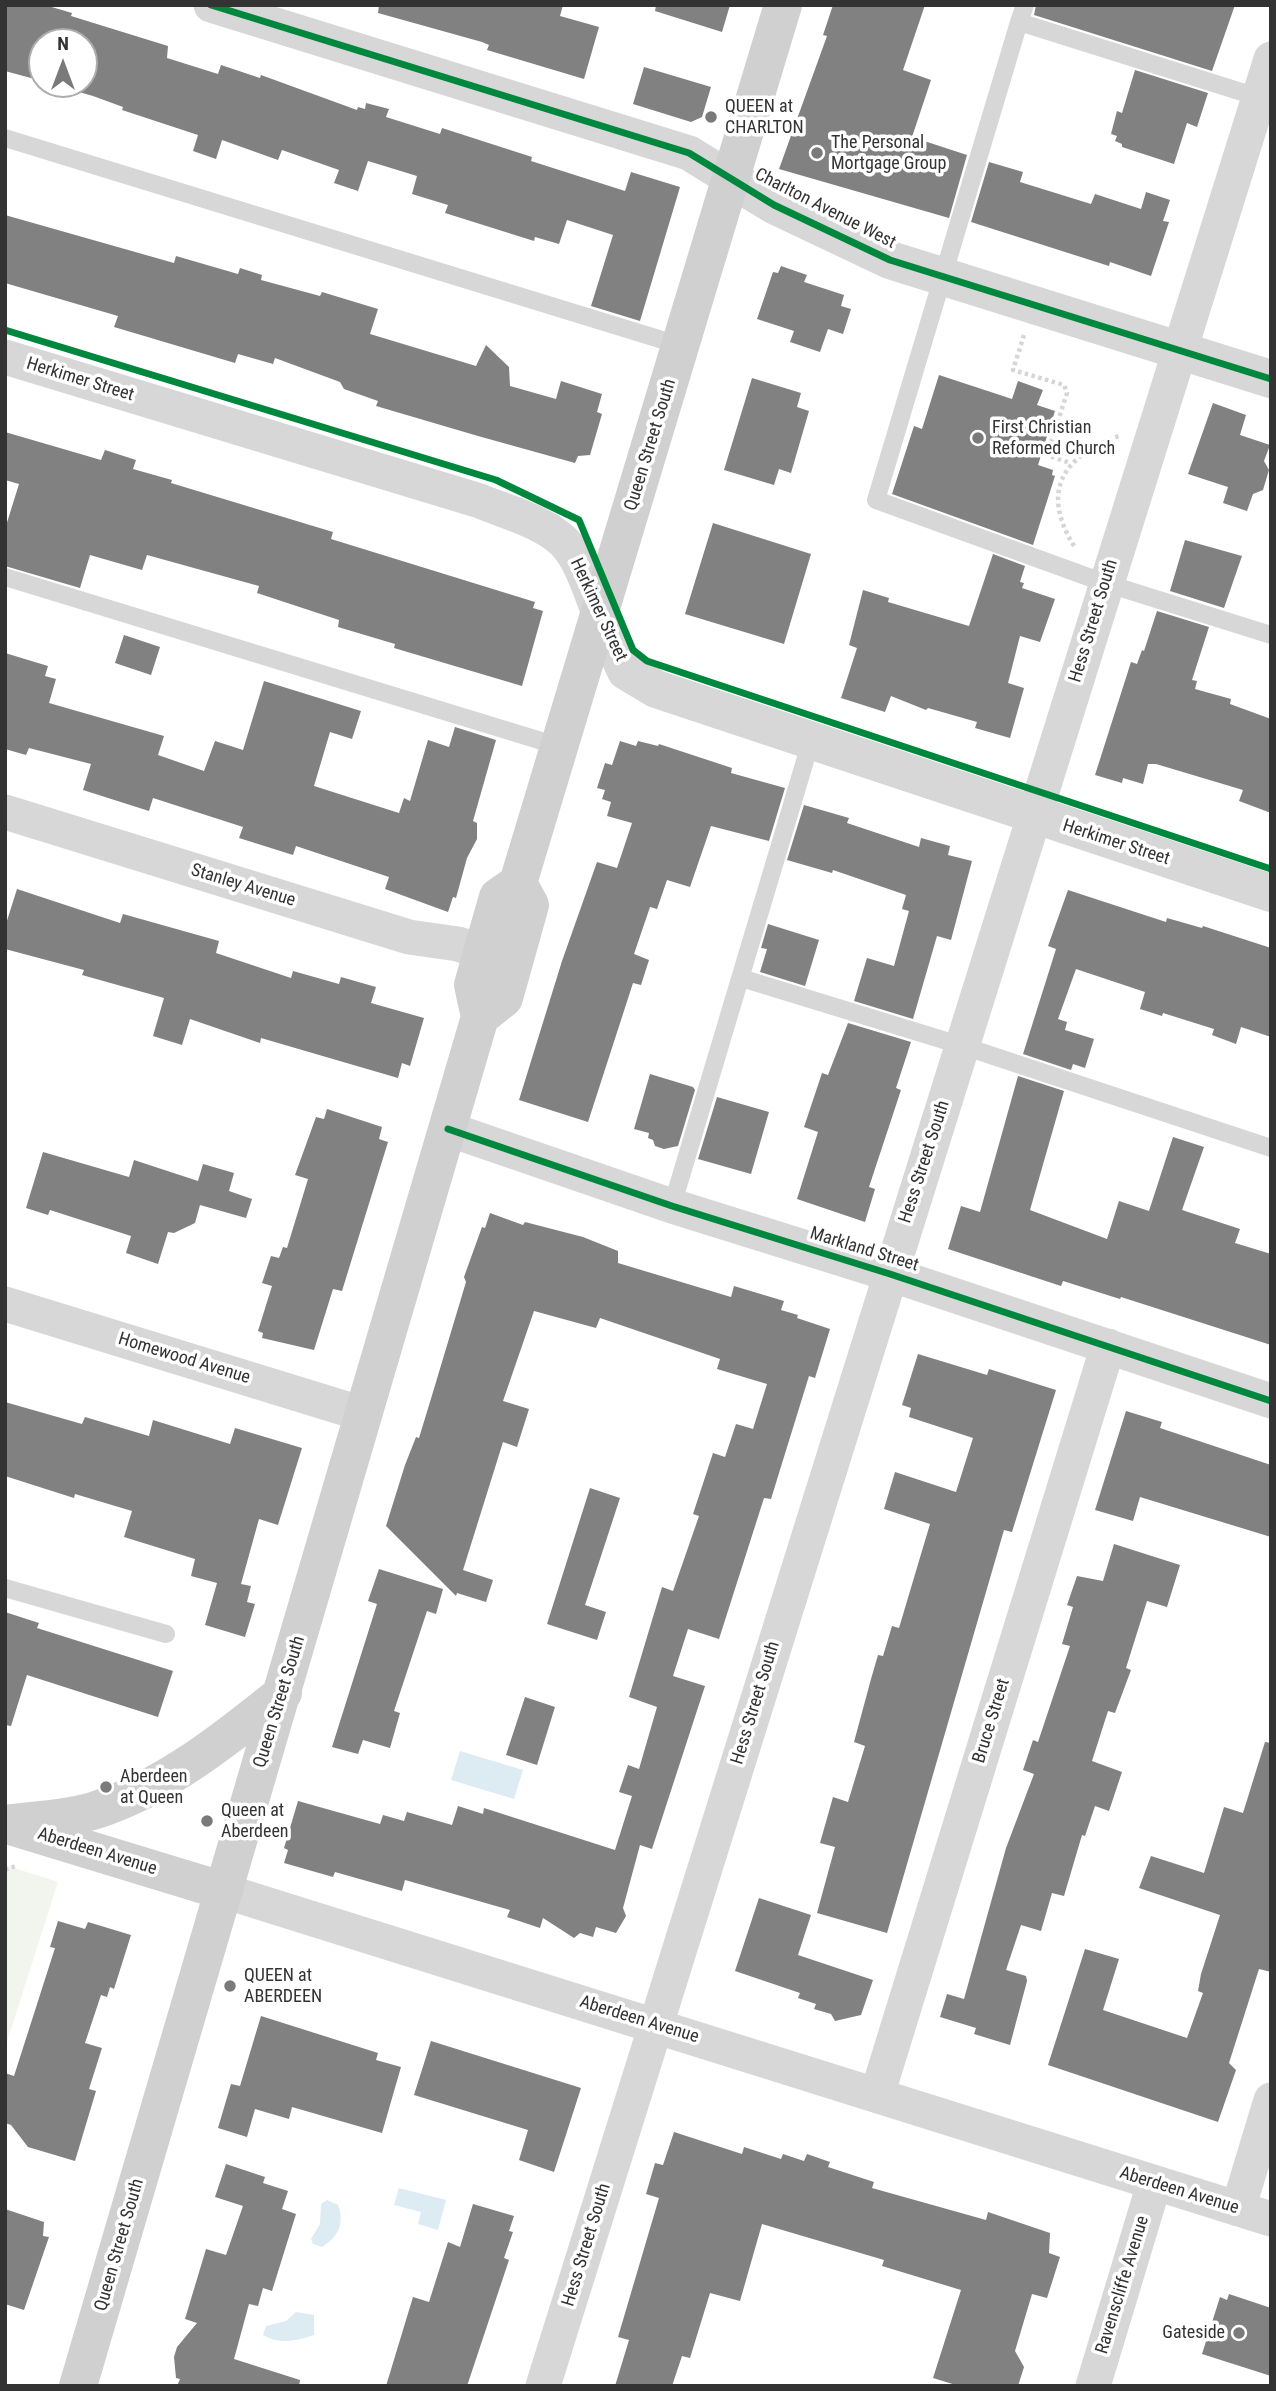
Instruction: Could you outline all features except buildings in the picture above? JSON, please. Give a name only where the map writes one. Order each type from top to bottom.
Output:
[{"type":"main road","name":"Queen Street South","points":[[78,2386],[480,1017],[473,985],[498,897],[518,883],[783,5]]},
{"type":"main road","points":[[480,1017],[504,998],[530,905],[518,883]]},
{"type":"main road","points":[[5,1824],[95,1811],[130,1795],[223,1741],[283,1693]]},
{"type":"main road","name":"Aberdeen Avenue","points":[[5,1824],[224,1891]]},
{"type":"street","name":"Charlton Avenue West","points":[[211,5],[689,153],[774,205],[890,260],[1180,348],[1271,379]]},
{"type":"street","name":"Hess Street South","points":[[543,2386],[1107,578],[1180,348],[1265,99],[1271,60]]},
{"type":"street","name":"Herkimer Street","points":[[5,357],[493,506],[564,541],[575,559],[626,671],[640,682],[1032,816],[1271,893]]},
{"type":"street","name":"Stanley Avenue","points":[[5,813],[409,937],[458,944],[483,952]]},
{"type":"street","name":"Markland Street","points":[[448,1129],[672,1206],[890,1274],[1271,1401]]},
{"type":"street","name":"Homewood Avenue","points":[[5,1304],[363,1414]]},
{"type":"street","name":"Bruce Street","points":[[877,2095],[1108,1346]]},
{"type":"street","name":"Aberdeen Avenue","points":[[224,1891],[1271,2220]]},
{"type":"street","points":[[1238,2209],[1271,2100]]},
{"type":"street","name":"Ravenscliffe Avenue","points":[[1093,2386],[1154,2184]]},
{"type":"lane","points":[[1265,99],[1022,14],[946,276],[876,500],[1271,635]]},
{"type":"lane","points":[[5,138],[682,346]]},
{"type":"lane","points":[[5,577],[558,746]]},
{"type":"lane","points":[[672,1206],[811,741]]},
{"type":"lane","points":[[741,978],[962,1046],[1271,1148]]},
{"type":"lane","points":[[5,1588],[166,1633]]},
{"type":"path","points":[[1019,349],[1013,370],[1064,385],[1067,393],[1047,455],[1070,463]]},
{"type":"path","points":[[1107,578],[1084,562],[1059,515],[1058,491],[1070,463],[1088,450],[1129,432],[1153,433]]},
{"type":"shaded area","points":[[460,1751],[523,1770],[514,1799],[451,1780]]},
{"type":"shaded area","points":[[5,1865],[58,1882],[5,2048]]},
{"type":"shaded area","points":[[399,2188],[446,2200],[438,2230],[418,2224],[421,2212],[394,2205]]},
{"type":"shaded area","points":[[327,2200],[338,2205],[341,2218],[336,2234],[322,2247],[313,2244],[311,2239],[320,2224],[321,2204]]},
{"type":"shaded area","points":[[296,2312],[314,2315],[314,2335],[288,2341],[263,2335],[266,2326],[286,2321]]},
{"type":"cycle path","points":[[211,5],[689,153],[774,205],[890,260],[1271,379]]},
{"type":"cycle path","points":[[5,330],[496,480],[579,520],[633,650],[647,661],[1271,869]]},
{"type":"cycle path","points":[[448,1129],[672,1206],[890,1274],[1271,1401]]},
{"type":"place","name":"QUEEN at CHARLTON","points":[[711,117]]},
{"type":"place","name":"The Personal Mortgage Group","points":[[817,153]]},
{"type":"place","name":"First Christian Reformed Church","points":[[978,438]]},
{"type":"place","name":"Aberdeen at Queen","points":[[106,1787]]},
{"type":"place","name":"Queen at Aberdeen","points":[[207,1821]]},
{"type":"place","name":"QUEEN at ABERDEEN","points":[[230,1986]]},
{"type":"place","name":"Gateside","points":[[1239,2333]]}]
